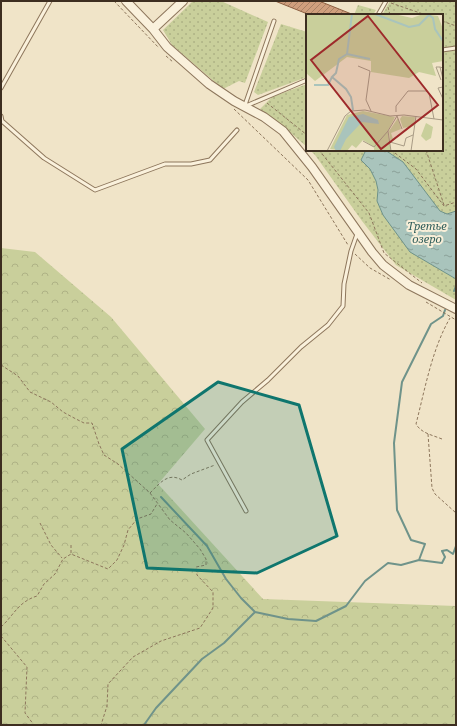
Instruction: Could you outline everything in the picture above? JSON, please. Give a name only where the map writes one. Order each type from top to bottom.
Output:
[{"type":"street","points":[[126,1],[167,46],[209,84],[244,107],[264,117],[283,131],[312,167],[372,252],[383,265],[409,285],[456,309]]},
{"type":"street","points":[[153,29],[183,1]]},
{"type":"lane","points":[[1,88],[50,1]]},
{"type":"lane","points":[[379,14],[386,1]]},
{"type":"lane","points":[[244,107],[274,21]]},
{"type":"lane","points":[[443,50],[456,48]]},
{"type":"lane","points":[[244,107],[306,80]]},
{"type":"lane","points":[[1,116],[2,121],[44,158],[95,190],[165,164],[191,164],[210,160],[237,130]]},
{"type":"lane","points":[[246,511],[207,440],[242,402],[328,325],[343,306],[344,284],[358,232]]},
{"type":"path","points":[[386,1],[390,14]]},
{"type":"path","points":[[386,1],[423,14]]},
{"type":"path","points":[[443,21],[456,26]]},
{"type":"path","points":[[261,99],[306,134]]},
{"type":"path","points":[[320,151],[369,213],[384,253],[427,286]]},
{"type":"path","points":[[392,151],[416,169],[444,206]]},
{"type":"path","points":[[426,151],[444,206]]},
{"type":"path","points":[[444,206],[456,202]]},
{"type":"path","points":[[438,310],[456,320]]},
{"type":"path","points":[[442,439],[428,434],[418,428],[416,424],[438,346],[450,317]]},
{"type":"path","points":[[1,365],[18,376],[30,392],[51,402],[63,412],[76,419],[92,423],[104,455],[123,469],[150,493],[170,520],[186,533],[200,549],[206,559],[206,565],[196,567],[197,575],[213,592],[213,608],[200,628],[161,640],[133,657],[108,684],[107,706],[101,725]]},
{"type":"path","points":[[428,434],[432,488],[434,494],[456,513]]},
{"type":"path","points":[[150,493],[168,478],[176,477],[182,480],[191,474],[220,463]]},
{"type":"path","points":[[71,554],[108,569],[117,560],[124,545],[128,530],[137,518],[151,514],[157,504]]},
{"type":"path","points":[[40,523],[51,546],[63,559]]},
{"type":"path","points":[[71,545],[71,554]]},
{"type":"path","points":[[1,627],[17,608],[28,599],[37,596],[44,584],[55,574],[63,559],[71,554]]},
{"type":"path","points":[[1,636],[27,667],[25,713],[34,725]]},
{"type":"highlighted area","points":[[218,382],[299,405],[337,536],[257,573],[147,568],[122,449]]},
{"type":"green space","points":[[193,1],[221,1],[268,22],[245,83],[239,81],[223,89],[172,45],[163,30]]},
{"type":"green space","points":[[390,1],[456,1],[456,300],[396,265],[311,151],[443,151],[443,14],[383,14]]},
{"type":"green space","points":[[358,5],[376,10],[374,14],[354,14]]},
{"type":"green space","points":[[281,24],[306,32],[306,77],[258,95],[254,92]]},
{"type":"green space","points":[[306,84],[306,146],[260,109],[272,97]]},
{"type":"green space","points":[[1,248],[35,252],[111,317],[205,429],[158,484],[263,599],[456,606],[456,725],[1,725]]},
{"type":"water","name":"Третье озеро","points":[[366,151],[386,151],[403,162],[440,211],[447,214],[456,211],[456,279],[410,252],[383,215],[377,201],[378,190],[376,181],[370,169],[361,160]]},
{"type":"building","points":[[275,1],[319,1],[352,14],[308,14]]},
{"type":"waterway","points":[[454,291],[456,286]]},
{"type":"waterway","points":[[144,725],[156,708],[202,659],[224,643],[255,612],[288,619],[316,621],[346,606],[365,581],[388,563],[401,565],[419,560],[425,544],[411,540],[397,510],[394,443],[402,382],[431,324],[443,316],[445,310]]},
{"type":"waterway","points":[[161,497],[207,546],[226,579],[241,598],[255,612]]},
{"type":"waterway","points":[[419,560],[442,563],[445,557],[442,551],[447,550],[453,554],[456,546]]}]
